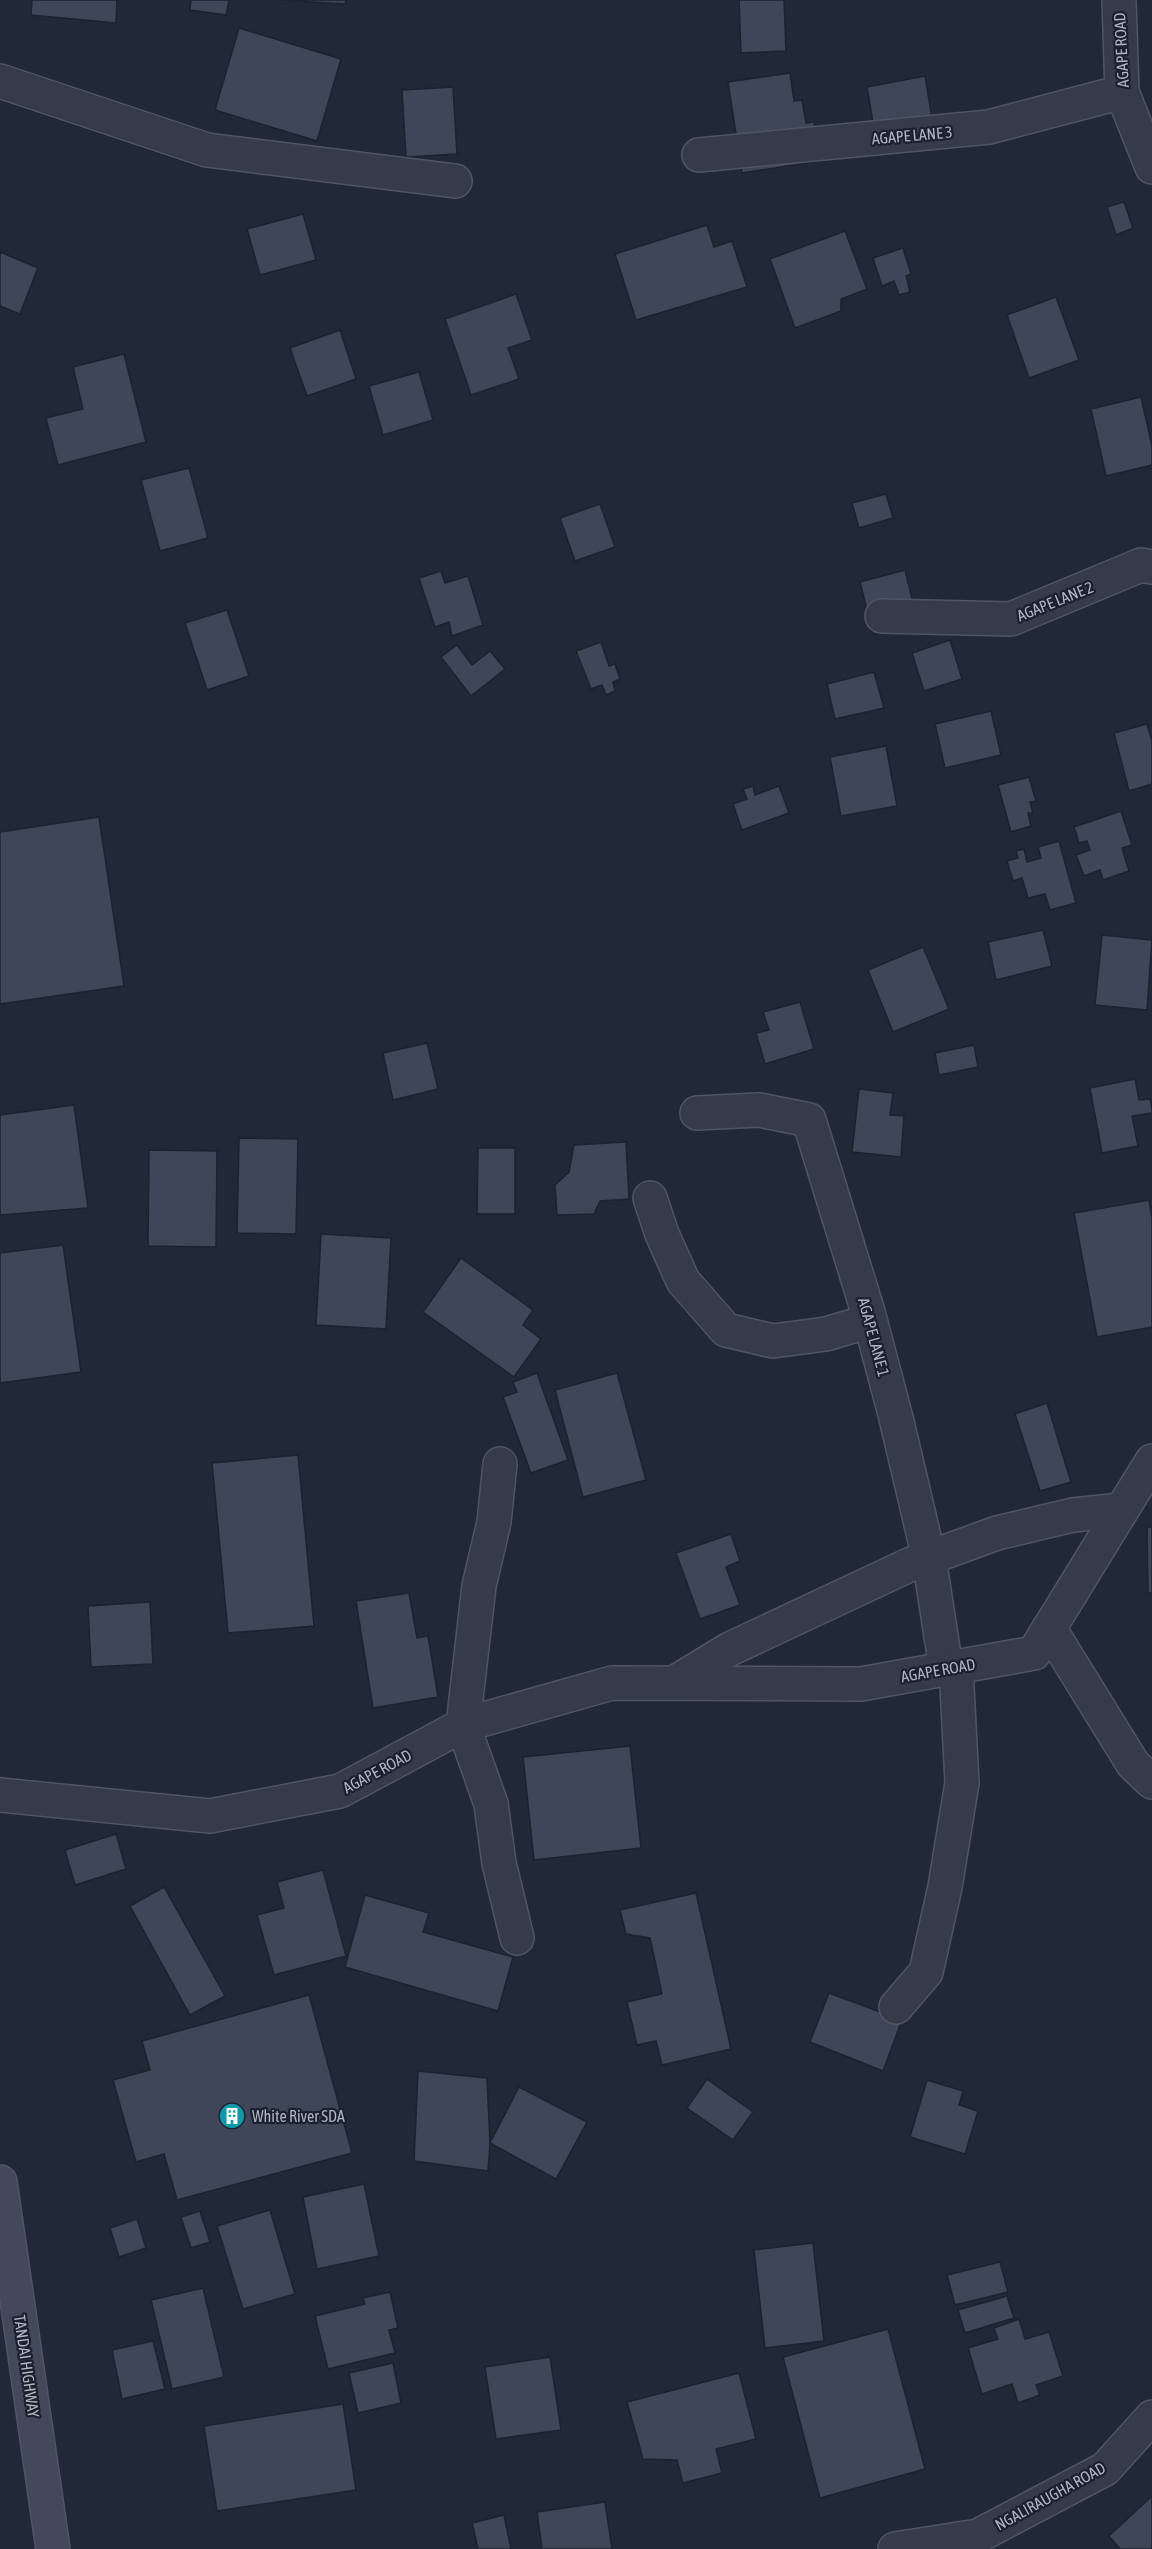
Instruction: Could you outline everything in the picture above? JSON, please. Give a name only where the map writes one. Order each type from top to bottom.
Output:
[{"type":"main road","name":"TANDAI HIGHWAY","points":[[0,2182],[54,2549]]},
{"type":"street","name":"AGAPE ROAD","points":[[1119,0],[1122,92],[1152,167]]},
{"type":"street","points":[[0,81],[207,150],[455,181]]},
{"type":"street","name":"AGAPE LANE 3","points":[[699,155],[989,127],[1122,92]]},
{"type":"street","name":"AGAPE LANE 2","points":[[882,616],[1011,620],[1141,565],[1152,567]]},
{"type":"street","name":"AGAPE LANE 1","points":[[697,1113],[759,1110],[809,1120],[870,1321],[929,1558],[951,1668],[962,1782],[945,1887],[926,1972],[896,2007]]},
{"type":"street","points":[[650,1198],[662,1234],[683,1281],[726,1330],[773,1341],[826,1334],[870,1321]]},
{"type":"street","name":"AGAPE ROAD","points":[[0,1795],[210,1816],[340,1791],[463,1725],[612,1683],[861,1684],[1034,1653],[1152,1461]]},
{"type":"street","points":[[500,1464],[494,1522],[479,1586],[463,1725],[491,1804],[498,1863],[517,1938]]},
{"type":"street","points":[[674,1683],[730,1649],[929,1558],[997,1533],[1073,1515],[1121,1510]]},
{"type":"street","points":[[1048,1628],[1133,1764],[1152,1782]]},
{"type":"street","name":"NGALIRAUGHA ROAD","points":[[895,2549],[978,2536],[1105,2469],[1152,2416]]},
{"type":"building","points":[[32,0],[117,0],[116,23],[31,15]]},
{"type":"building","points":[[191,0],[229,0],[226,15],[190,10]]},
{"type":"building","points":[[280,0],[346,0],[345,4]]},
{"type":"building","points":[[739,0],[784,0],[786,51],[741,53]]},
{"type":"building","points":[[239,28],[341,59],[317,141],[215,110]]},
{"type":"building","points":[[790,73],[794,101],[802,100],[806,123],[814,122],[820,161],[742,173],[728,82]]},
{"type":"building","points":[[925,76],[936,143],[878,152],[867,87]]},
{"type":"building","points":[[453,87],[457,154],[406,157],[402,90]]},
{"type":"building","points":[[1124,202],[1133,228],[1116,235],[1107,207]]},
{"type":"building","points":[[303,214],[316,260],[260,275],[247,229]]},
{"type":"building","points":[[707,225],[714,247],[732,241],[747,287],[636,320],[615,254]]},
{"type":"building","points":[[845,231],[867,289],[841,299],[841,311],[795,328],[770,259]]},
{"type":"building","points":[[903,248],[911,274],[906,276],[910,292],[899,295],[894,281],[882,286],[873,258]]},
{"type":"building","points":[[0,252],[38,268],[20,314],[0,306]]},
{"type":"building","points":[[516,294],[532,340],[508,348],[519,379],[471,395],[445,319]]},
{"type":"building","points":[[1056,297],[1079,360],[1029,378],[1007,315]]},
{"type":"building","points":[[340,330],[356,379],[307,396],[290,348]]},
{"type":"building","points":[[124,354],[146,442],[58,465],[46,418],[83,409],[73,367]]},
{"type":"building","points":[[419,372],[433,420],[383,435],[369,386]]},
{"type":"building","points":[[1141,397],[1152,446],[1152,465],[1106,476],[1091,409]]},
{"type":"building","points":[[189,468],[208,538],[160,551],[141,480]]},
{"type":"building","points":[[886,494],[893,518],[859,528],[852,503]]},
{"type":"building","points":[[600,504],[615,547],[575,561],[560,518]]},
{"type":"building","points":[[905,570],[918,623],[873,634],[860,582]]},
{"type":"building","points":[[441,571],[445,583],[468,576],[483,625],[452,636],[449,622],[435,627],[419,578]]},
{"type":"building","points":[[227,610],[249,676],[207,690],[185,623]]},
{"type":"building","points":[[950,640],[962,679],[924,691],[912,653]]},
{"type":"building","points":[[601,642],[609,666],[615,664],[620,679],[613,682],[615,691],[606,695],[602,685],[591,689],[576,651]]},
{"type":"building","points":[[457,645],[472,665],[490,651],[505,669],[471,696],[441,657]]},
{"type":"building","points":[[874,672],[884,708],[835,719],[827,684]]},
{"type":"building","points":[[991,711],[1001,755],[945,768],[935,724]]},
{"type":"building","points":[[1147,724],[1152,741],[1152,784],[1129,791],[1114,733]]},
{"type":"building","points":[[886,746],[897,806],[841,816],[830,757]]},
{"type":"building","points":[[1029,777],[1036,801],[1030,802],[1033,813],[1028,813],[1031,826],[1011,832],[998,785]]},
{"type":"building","points":[[753,786],[755,795],[779,786],[789,813],[742,830],[733,804],[747,799],[743,789]]},
{"type":"building","points":[[1121,811],[1132,845],[1122,848],[1129,871],[1103,880],[1100,870],[1084,876],[1076,855],[1090,850],[1087,841],[1079,843],[1074,827]]},
{"type":"building","points":[[99,817],[124,986],[0,1004],[0,832]]},
{"type":"building","points":[[1059,841],[1076,903],[1050,910],[1045,894],[1028,898],[1022,878],[1013,881],[1007,861],[1018,858],[1016,851],[1024,849],[1027,862],[1041,858],[1038,847]]},
{"type":"building","points":[[1043,930],[1052,966],[996,980],[988,942]]},
{"type":"building","points":[[1102,935],[1152,940],[1147,1010],[1095,1005]]},
{"type":"building","points":[[923,947],[949,1009],[893,1032],[868,970]]},
{"type":"building","points":[[800,1002],[814,1049],[765,1064],[756,1033],[769,1030],[763,1012]]},
{"type":"building","points":[[427,1043],[438,1089],[393,1100],[383,1053]]},
{"type":"building","points":[[974,1045],[978,1067],[939,1075],[935,1053]]},
{"type":"building","points":[[1135,1079],[1139,1100],[1150,1099],[1152,1109],[1152,1113],[1132,1116],[1138,1146],[1102,1153],[1090,1088]]},
{"type":"building","points":[[859,1089],[893,1093],[890,1115],[904,1116],[901,1157],[852,1152]]},
{"type":"building","points":[[74,1105],[88,1208],[0,1215],[0,1115]]},
{"type":"building","points":[[239,1138],[298,1139],[296,1234],[237,1233]]},
{"type":"building","points":[[626,1142],[629,1199],[600,1201],[594,1214],[557,1215],[555,1185],[569,1172],[574,1145]]},
{"type":"building","points":[[478,1148],[515,1148],[515,1214],[477,1214]]},
{"type":"building","points":[[149,1150],[217,1151],[216,1247],[148,1246]]},
{"type":"building","points":[[1149,1200],[1152,1218],[1152,1327],[1097,1337],[1074,1213]]},
{"type":"building","points":[[321,1234],[391,1238],[386,1329],[316,1325]]},
{"type":"building","points":[[63,1245],[81,1372],[0,1383],[0,1253]]},
{"type":"building","points":[[461,1258],[533,1310],[523,1325],[541,1339],[514,1377],[423,1312]]},
{"type":"building","points":[[537,1373],[568,1460],[531,1473],[503,1397],[517,1392],[513,1382]]},
{"type":"building","points":[[617,1373],[646,1480],[583,1497],[555,1390]]},
{"type":"building","points":[[1047,1403],[1071,1482],[1040,1491],[1015,1414]]},
{"type":"building","points":[[298,1455],[314,1626],[228,1633],[212,1463]]},
{"type":"building","points":[[1147,1527],[1152,1527],[1152,1593],[1148,1593]]},
{"type":"building","points":[[731,1534],[740,1561],[726,1567],[740,1605],[700,1619],[676,1553]]},
{"type":"building","points":[[409,1593],[417,1638],[428,1636],[438,1697],[373,1708],[356,1601]]},
{"type":"building","points":[[150,1602],[153,1664],[91,1667],[88,1606]]},
{"type":"building","points":[[630,1746],[641,1848],[534,1860],[523,1757]]},
{"type":"building","points":[[116,1834],[126,1869],[75,1885],[65,1850]]},
{"type":"building","points":[[323,1870],[346,1956],[274,1975],[257,1915],[284,1908],[277,1882]]},
{"type":"building","points":[[164,1887],[225,1996],[190,2015],[130,1906]]},
{"type":"building","points":[[696,1893],[731,2049],[662,2065],[656,2041],[637,2045],[627,2002],[662,1994],[650,1938],[626,1934],[620,1910]]},
{"type":"building","points":[[365,1895],[429,1913],[423,1932],[513,1957],[498,2011],[345,1967]]},
{"type":"building","points":[[829,1993],[902,2020],[883,2071],[810,2042]]},
{"type":"building","name":"White River SDA","points":[[309,1995],[352,2153],[177,2200],[164,2154],[136,2162],[113,2080],[150,2070],[142,2041]]},
{"type":"building","points":[[418,2071],[487,2078],[490,2143],[488,2171],[414,2161]]},
{"type":"building","points":[[707,2079],[753,2112],[733,2140],[687,2108]]},
{"type":"building","points":[[927,2080],[963,2091],[959,2105],[978,2111],[965,2154],[910,2137]]},
{"type":"building","points":[[519,2087],[587,2122],[556,2179],[490,2143]]},
{"type":"building","points":[[364,2184],[379,2256],[317,2269],[303,2197]]},
{"type":"building","points":[[270,2210],[295,2294],[243,2309],[217,2226]]},
{"type":"building","points":[[200,2211],[210,2242],[191,2248],[181,2217]]},
{"type":"building","points":[[137,2219],[146,2248],[119,2257],[110,2228]]},
{"type":"building","points":[[813,2243],[824,2341],[765,2348],[754,2250]]},
{"type":"building","points":[[1000,2262],[1008,2292],[955,2305],[947,2275]]},
{"type":"building","points":[[203,2288],[224,2377],[172,2389],[151,2300]]},
{"type":"building","points":[[390,2292],[398,2328],[389,2330],[395,2353],[328,2369],[315,2316],[365,2304],[363,2298]]},
{"type":"building","points":[[1007,2296],[1014,2318],[965,2333],[958,2310]]},
{"type":"building","points":[[1019,2319],[1025,2339],[1049,2332],[1063,2376],[1036,2385],[1040,2395],[1018,2403],[1012,2384],[982,2394],[968,2348],[998,2339],[994,2328]]},
{"type":"building","points":[[888,2329],[925,2469],[820,2498],[783,2357]]},
{"type":"building","points":[[153,2341],[165,2389],[122,2399],[112,2350]]},
{"type":"building","points":[[550,2357],[561,2430],[496,2439],[485,2367]]},
{"type":"building","points":[[393,2363],[401,2403],[358,2413],[349,2373]]},
{"type":"building","points":[[739,2373],[756,2439],[716,2449],[722,2473],[683,2483],[677,2460],[643,2459],[627,2402]]},
{"type":"building","points":[[343,2404],[356,2490],[217,2511],[204,2426]]},
{"type":"building","points":[[1152,2496],[1152,2549],[1120,2549],[1109,2536]]},
{"type":"building","points":[[605,2502],[612,2549],[542,2549],[537,2512]]},
{"type":"building","points":[[504,2515],[511,2549],[478,2549],[472,2523]]},
{"type":"place","name":"White River SDA","points":[[232,2116]]}]
